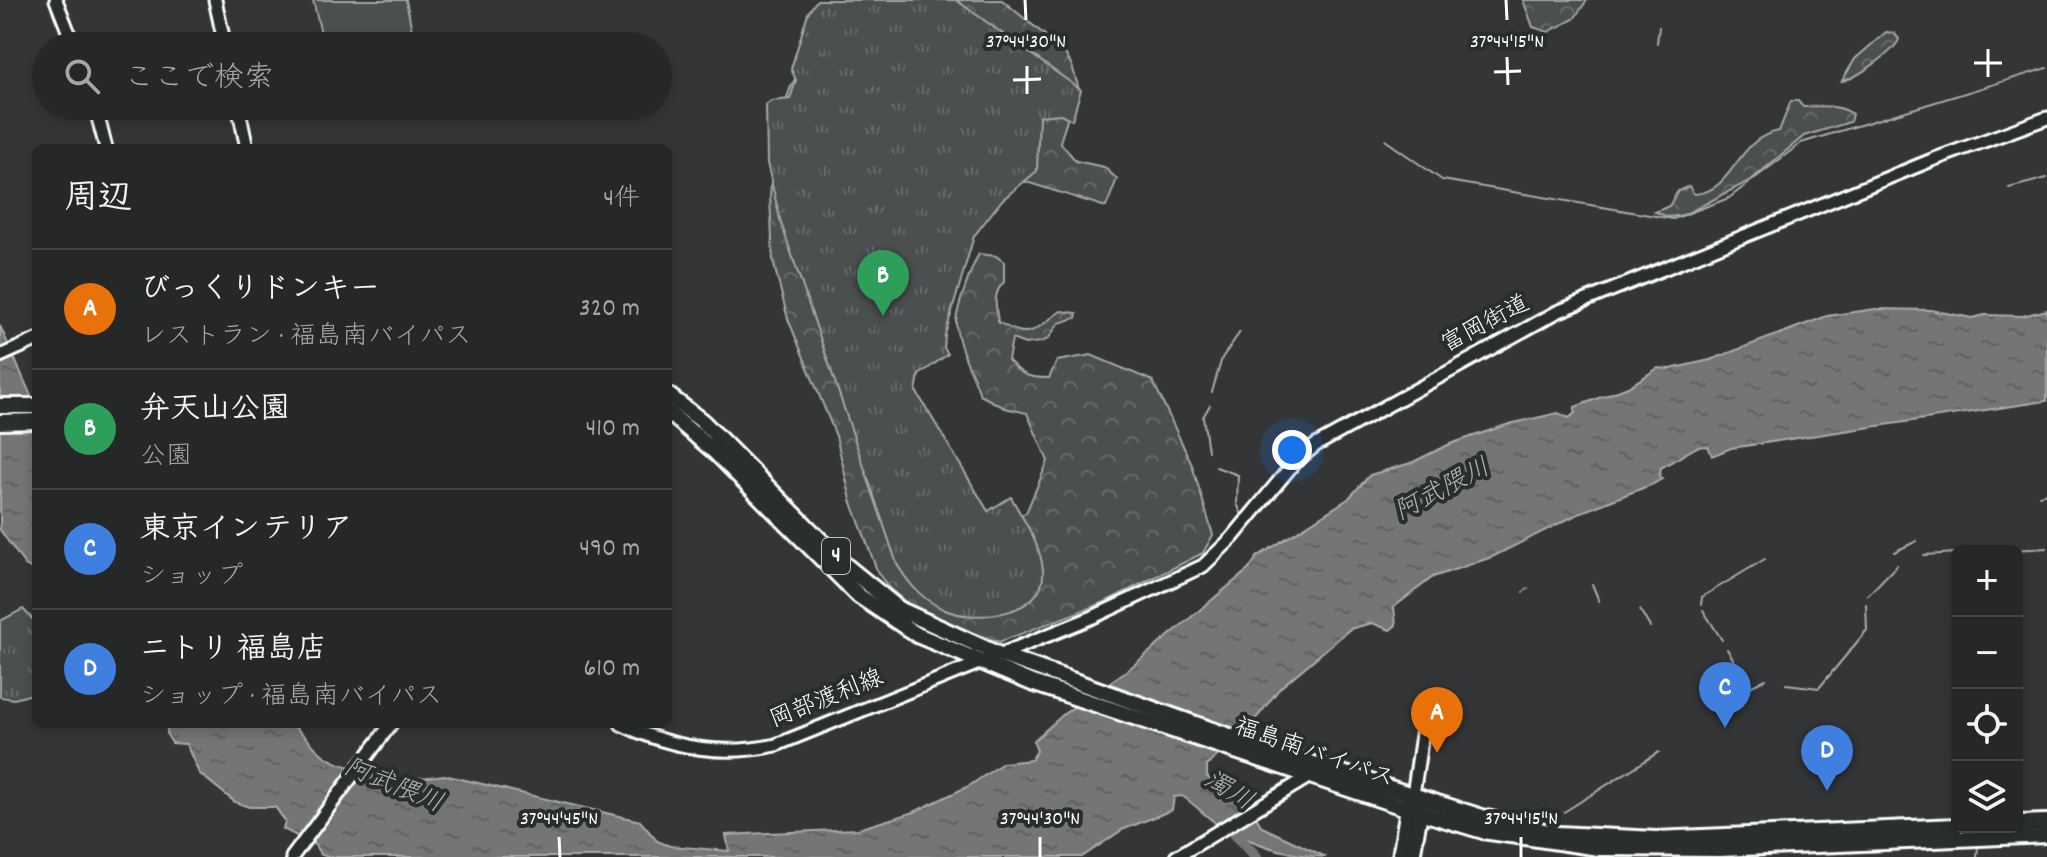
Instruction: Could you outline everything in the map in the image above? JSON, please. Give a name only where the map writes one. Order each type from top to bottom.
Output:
[{"type":"highway","name":"福島南バイパス","points":[[672,398],[702,421],[845,565],[882,597],[920,621],[998,654],[1264,754],[1310,776],[1523,839],[1599,848],[1720,849],[2047,835]]},
{"type":"highway","points":[[0,406],[32,406]]},
{"type":"highway","name":"福島南バイパス","points":[[672,415],[716,453],[859,596],[917,635],[1032,683],[1264,754],[1413,805],[1528,829],[1604,839],[1672,839],[1951,826]]},
{"type":"highway","points":[[0,422],[32,421]]},
{"type":"highway","points":[[1400,857],[1413,805]]},
{"type":"highway","points":[[1412,857],[1413,805]]},
{"type":"highway","points":[[2023,823],[2047,822]]},
{"type":"street","points":[[56,0],[69,32]]},
{"type":"street","points":[[215,0],[222,32]]},
{"type":"street","name":"富岡街道","points":[[998,654],[1093,617],[1203,566],[1308,451],[1557,312],[1932,160],[2047,118]]},
{"type":"street","points":[[99,120],[105,144]]},
{"type":"street","points":[[241,120],[246,144]]},
{"type":"street","points":[[0,356],[32,342]]},
{"type":"street","name":"岡部渡利線","points":[[631,728],[679,747],[758,749],[791,741],[998,654]]},
{"type":"street","points":[[1413,805],[1426,708]]},
{"type":"street","points":[[295,853],[388,728]]},
{"type":"street","points":[[1176,857],[1310,776]]},
{"type":"green space","points":[[313,0],[406,0],[412,32],[321,32]]},
{"type":"green space","points":[[817,0],[956,0],[1081,90],[1072,120],[1061,114],[1039,116],[1037,171],[1002,200],[974,236],[945,335],[944,348],[948,354],[919,375],[916,391],[988,511],[1011,497],[1035,542],[1042,561],[1041,585],[1033,597],[1006,612],[973,616],[945,610],[917,591],[897,564],[781,223],[767,163],[766,105],[771,101],[790,99],[796,80],[791,69],[808,13]]},
{"type":"green space","points":[[845,0],[1002,0],[1063,50],[1072,66],[1078,86],[1060,142],[1076,161],[1104,167],[1117,179],[1106,207],[1020,180],[992,186],[905,384],[969,516],[1006,520],[1026,513],[1048,461],[1027,413],[1005,408],[980,395],[960,342],[956,324],[958,310],[979,254],[996,256],[1004,262],[1004,282],[996,300],[998,322],[1025,332],[1037,328],[1061,311],[1077,313],[1076,318],[1059,323],[1048,339],[1041,342],[1025,344],[1012,339],[1008,360],[1022,373],[1049,378],[1057,361],[1091,355],[1153,381],[1192,465],[1213,535],[1203,553],[1105,602],[999,642],[921,615],[889,588],[878,573],[851,500],[836,436],[788,319],[773,261],[770,197],[774,137],[790,89],[816,37]]},
{"type":"green space","points":[[1523,0],[1587,0],[1574,19],[1548,32],[1533,27]]},
{"type":"green space","points":[[1886,32],[1894,33],[1899,39],[1890,51],[1874,64],[1842,81],[1855,59]]},
{"type":"green space","points":[[1791,101],[1798,101],[1803,107],[1842,109],[1852,114],[1850,122],[1804,136],[1751,180],[1684,215],[1669,217],[1655,212],[1669,206],[1678,191],[1689,186],[1694,194],[1708,191],[1718,184],[1753,144],[1779,131]]},
{"type":"green space","points":[[23,609],[32,619],[32,694],[14,699],[0,697],[0,621]]},
{"type":"water","name":"阿武隈川","points":[[1875,309],[1931,310],[1972,318],[1985,315],[2022,316],[2047,310],[2047,401],[1731,448],[1712,456],[1708,446],[1697,447],[1661,468],[1659,477],[1662,479],[1653,484],[1582,512],[1492,557],[1433,577],[1394,607],[1396,625],[1390,630],[1372,623],[1350,629],[1280,688],[1259,715],[1207,766],[1207,776],[1221,791],[1250,807],[1262,827],[1326,857],[1286,852],[1247,839],[1217,824],[1182,796],[1174,797],[1172,810],[1122,830],[1082,857],[327,857],[320,854],[315,845],[283,829],[285,821],[275,807],[249,807],[235,802],[199,773],[186,744],[172,743],[167,735],[167,728],[295,728],[328,758],[389,782],[444,775],[640,821],[657,841],[670,846],[729,851],[726,835],[858,829],[914,812],[969,786],[1003,763],[1031,760],[1037,751],[1033,741],[1065,713],[1129,669],[1249,569],[1257,557],[1348,499],[1370,475],[1411,463],[1450,444],[1509,424],[1558,413],[1569,418],[1575,413],[1575,407],[1628,387],[1658,368],[1670,369],[1710,360],[1827,316]]},
{"type":"water","points":[[0,326],[32,398],[32,569],[25,565],[0,530]]},
{"type":"waterway","points":[[1657,43],[1659,27]]},
{"type":"waterway","points":[[1385,140],[1442,180],[1673,219],[1729,198],[1801,143],[2047,68]]},
{"type":"waterway","points":[[2009,188],[2047,178]]},
{"type":"waterway","points":[[1212,392],[1222,358],[1240,332]]},
{"type":"waterway","points":[[1208,451],[1203,417],[1210,405]]},
{"type":"waterway","points":[[1216,467],[1238,475],[1237,504],[1243,517]]},
{"type":"waterway","points":[[2039,495],[2047,493]]},
{"type":"waterway","points":[[1894,552],[1917,541]]},
{"type":"waterway","points":[[2023,549],[2047,548]]},
{"type":"waterway","points":[[1924,555],[1951,553]]},
{"type":"waterway","points":[[1701,605],[1702,597],[1765,559]]},
{"type":"waterway","points":[[1868,595],[1897,565]]},
{"type":"waterway","points":[[1592,584],[1599,601]]},
{"type":"waterway","points":[[1523,592],[1528,589]]},
{"type":"waterway","points":[[1786,684],[1819,688],[1867,630],[1866,604]]},
{"type":"waterway","points":[[1640,610],[1650,627]]},
{"type":"waterway","points":[[1703,610],[1722,640]]},
{"type":"waterway","points":[[1727,649],[1750,687],[1766,679]]},
{"type":"waterway","points":[[1564,812],[1659,752]]},
{"type":"waterway","name":"濁川","points":[[1223,820],[1256,857]]},
{"type":"waterway","points":[[1977,857],[1978,847]]},
{"type":"place","name":"弁天山公園","points":[[883,316]]},
{"type":"place","name":"東京インテリア","points":[[1725,728]]},
{"type":"place","name":"びっくりドンキー","points":[[1437,753]]},
{"type":"place","name":"ニトリ 福島店","points":[[1827,791]]}]
